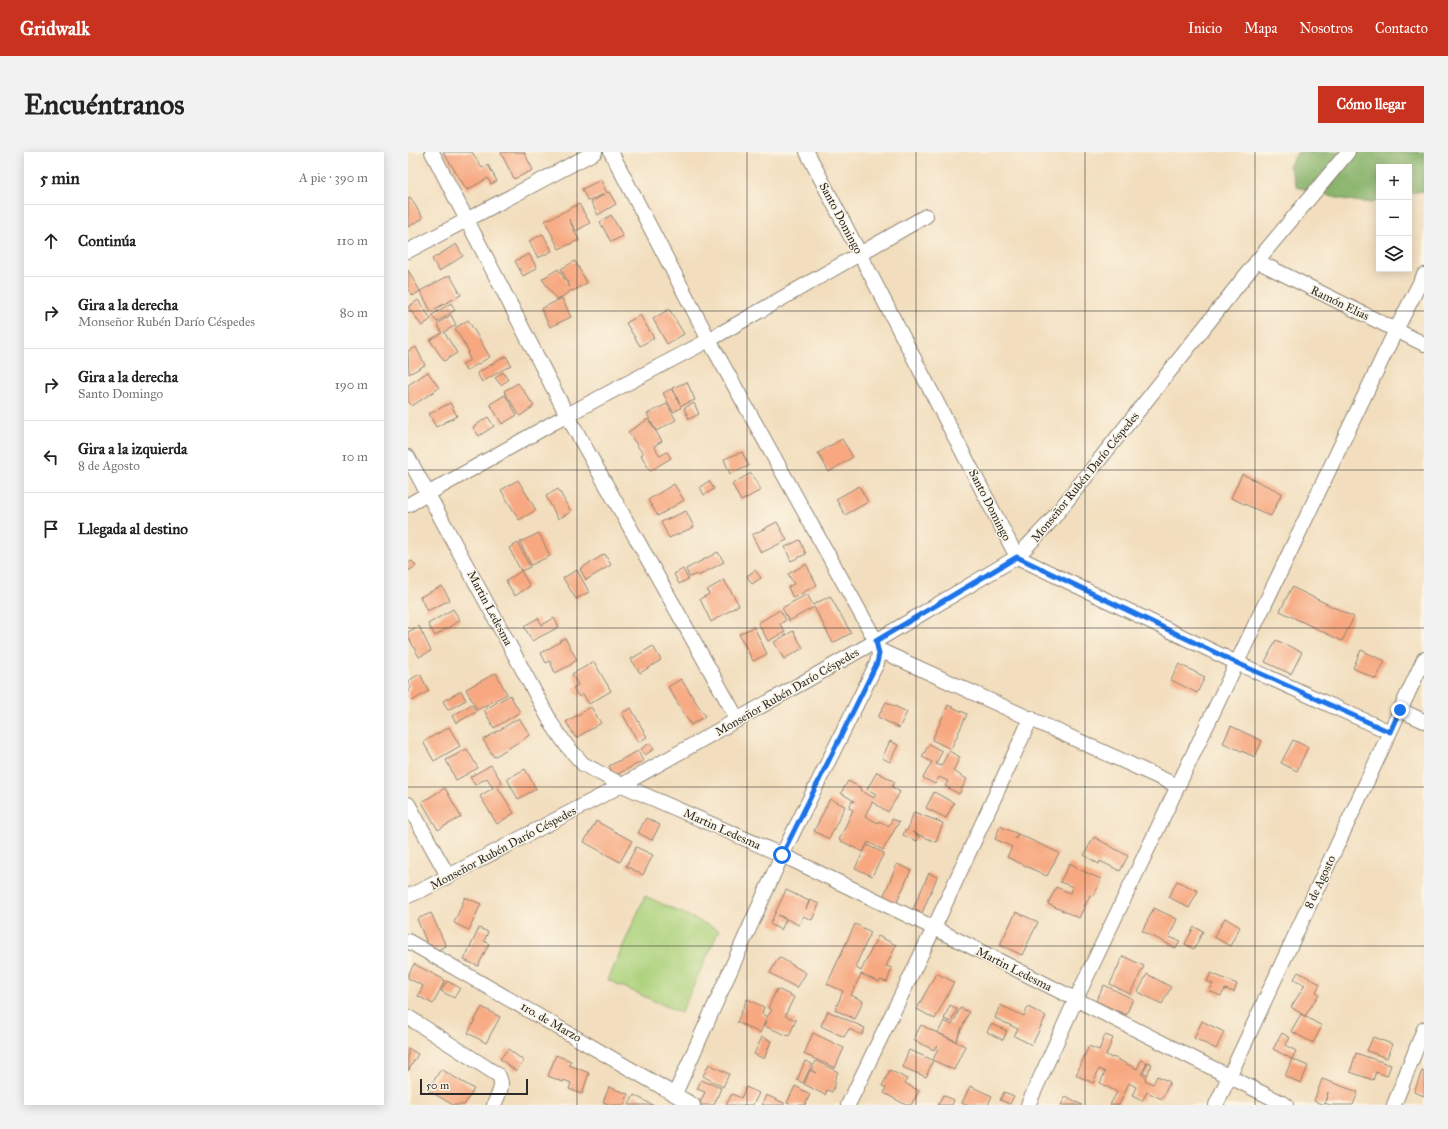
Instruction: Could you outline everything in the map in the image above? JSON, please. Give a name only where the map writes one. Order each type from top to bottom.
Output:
[{"type":"street","points":[[432,152],[567,415],[738,720]]},
{"type":"street","points":[[408,251],[595,152]]},
{"type":"street","points":[[611,152],[709,340],[876,645],[879,654],[877,663],[782,855],[675,1094]]},
{"type":"street","name":"Santo Domingo","points":[[807,152],[1017,557]]},
{"type":"street","name":"Monseñor Rubén Darío Céspedes","points":[[408,896],[622,785],[876,645],[1017,557],[1050,522],[1257,261],[1348,152]]},
{"type":"street","points":[[408,504],[567,415],[709,340],[926,216]]},
{"type":"street","name":"Ramón Elias","points":[[1257,261],[1424,344]]},
{"type":"street","points":[[1028,1105],[1076,999],[1396,330],[1424,275]]},
{"type":"street","name":"Martin Ledesma","points":[[408,457],[553,726],[582,764],[622,785],[782,855],[934,928],[1286,1105]]},
{"type":"street","points":[[1017,557],[1237,663],[1390,732]]},
{"type":"street","points":[[876,645],[1178,786]]},
{"type":"street","name":"8 de Agosto","points":[[1216,1105],[1424,659]]},
{"type":"street","points":[[1400,710],[1424,720]]},
{"type":"street","points":[[848,1105],[934,928],[1031,718]]},
{"type":"street","points":[[408,804],[448,876]]},
{"type":"street","name":"1ro. de Marzo","points":[[408,940],[693,1105]]},
{"type":"street","points":[[408,1017],[498,1075],[502,1080],[502,1086],[494,1105]]},
{"type":"street","points":[[1394,1105],[1424,1030]]},
{"type":"green space","points":[[1298,152],[1424,152],[1424,191],[1412,193],[1412,164],[1376,164],[1376,201],[1371,202],[1350,200],[1297,187],[1289,165]]},
{"type":"green space","points":[[645,896],[719,930],[681,1013],[608,980]]},
{"type":"building","points":[[443,152],[472,152],[482,168],[488,165],[497,181],[491,184],[488,178],[467,190]]},
{"type":"building","points":[[524,152],[533,170],[514,179],[501,153]]},
{"type":"building","points":[[601,180],[607,193],[609,192],[616,204],[598,215],[591,202],[605,194],[588,201],[582,189]]},
{"type":"building","points":[[410,197],[423,218],[408,227],[408,199]]},
{"type":"building","points":[[579,204],[590,223],[576,231],[569,219],[579,240],[559,249],[545,221]]},
{"type":"building","points":[[611,215],[623,236],[611,242],[600,222]]},
{"type":"building","points":[[543,234],[552,251],[538,258],[529,241]]},
{"type":"building","points":[[456,244],[463,256],[439,271],[432,259]]},
{"type":"building","points":[[529,254],[537,268],[523,276],[515,261]]},
{"type":"building","points":[[575,261],[587,283],[573,291],[572,290],[557,300],[542,279],[558,269],[570,287],[561,269]]},
{"type":"building","points":[[408,270],[420,291],[413,296],[408,288]]},
{"type":"building","points":[[450,275],[461,295],[431,311],[420,291]]},
{"type":"building","points":[[562,298],[571,317],[550,327],[541,309]]},
{"type":"building","points":[[418,300],[431,319],[422,326],[408,307]]},
{"type":"building","points":[[451,303],[455,310],[437,322],[432,315]]},
{"type":"building","points":[[669,309],[684,334],[667,344],[653,319]]},
{"type":"building","points":[[451,315],[456,325],[444,332],[457,353],[444,361],[430,340],[442,333],[437,324]]},
{"type":"building","points":[[640,315],[654,338],[640,346],[626,323]]},
{"type":"building","points":[[468,320],[490,357],[466,371],[462,364],[470,360],[467,353],[469,352],[455,328]]},
{"type":"building","points":[[416,347],[425,365],[409,374],[408,351]]},
{"type":"building","points":[[506,356],[511,365],[482,382],[477,373]]},
{"type":"building","points":[[428,372],[439,388],[412,406],[408,401],[408,385]]},
{"type":"building","points":[[503,372],[508,380],[501,385],[495,378]]},
{"type":"building","points":[[687,382],[695,400],[680,406],[681,408],[673,412],[663,393],[671,389],[680,404],[672,388]]},
{"type":"building","points":[[518,383],[534,406],[520,416],[504,391]]},
{"type":"building","points":[[505,395],[517,415],[502,424],[490,404]]},
{"type":"building","points":[[450,403],[457,416],[436,427],[429,414]]},
{"type":"building","points":[[694,403],[699,414],[689,419],[684,408]]},
{"type":"building","points":[[667,404],[676,420],[656,431],[647,414]]},
{"type":"building","points":[[488,417],[494,426],[479,436],[473,427]]},
{"type":"building","points":[[648,419],[662,441],[654,446],[660,456],[667,452],[671,458],[650,471],[641,455],[643,454],[628,432]]},
{"type":"building","points":[[842,439],[853,457],[829,472],[818,453]]},
{"type":"building","points":[[742,452],[749,466],[730,474],[724,459]]},
{"type":"building","points":[[751,473],[761,490],[741,501],[732,484]]},
{"type":"building","points":[[1242,474],[1282,493],[1271,516],[1231,498]]},
{"type":"building","points":[[518,480],[536,510],[519,520],[501,490]]},
{"type":"building","points":[[709,481],[714,489],[704,495],[700,487]]},
{"type":"building","points":[[674,484],[684,500],[658,516],[648,500]]},
{"type":"building","points":[[859,486],[868,502],[845,515],[836,499]]},
{"type":"building","points":[[558,489],[571,512],[558,519],[546,496]]},
{"type":"building","points":[[686,511],[694,527],[669,538],[661,522]]},
{"type":"building","points":[[777,522],[787,540],[761,553],[752,535]]},
{"type":"building","points":[[539,533],[550,556],[531,565],[520,542]]},
{"type":"building","points":[[800,540],[806,554],[791,561],[785,547]]},
{"type":"building","points":[[518,543],[530,567],[521,571],[509,548]]},
{"type":"building","points":[[718,552],[724,562],[698,576],[697,574],[689,577],[686,569]]},
{"type":"building","points":[[605,554],[611,565],[586,580],[580,569]]},
{"type":"building","points":[[412,561],[416,566],[408,571],[408,563]]},
{"type":"building","points":[[806,564],[817,585],[793,598],[788,587],[794,584],[788,574]]},
{"type":"building","points":[[683,569],[688,579],[679,584],[674,574]]},
{"type":"building","points":[[577,570],[589,592],[576,599],[563,578]]},
{"type":"building","points":[[755,570],[761,578],[752,584],[747,576]]},
{"type":"building","points":[[521,571],[530,586],[515,596],[506,581]]},
{"type":"building","points":[[724,580],[739,605],[711,622],[700,599],[709,594],[707,590]]},
{"type":"building","points":[[442,586],[450,600],[427,611],[420,597]]},
{"type":"building","points":[[1292,587],[1354,617],[1342,641],[1280,611]]},
{"type":"building","points":[[807,594],[813,605],[830,596],[851,633],[833,643],[814,607],[789,621],[782,608]]},
{"type":"building","points":[[453,609],[460,620],[435,636],[428,624]]},
{"type":"building","points":[[780,610],[786,620],[780,624],[785,632],[768,641],[758,623]]},
{"type":"building","points":[[538,618],[542,625],[554,618],[559,627],[532,641],[524,626]]},
{"type":"building","points":[[419,626],[431,651],[419,657],[408,636],[408,632]]},
{"type":"building","points":[[754,627],[767,654],[753,661],[739,634]]},
{"type":"building","points":[[793,631],[803,648],[784,659],[774,642]]},
{"type":"building","points":[[565,638],[577,660],[555,673],[550,661],[546,663],[541,653]]},
{"type":"building","points":[[1276,640],[1302,652],[1291,674],[1265,662]]},
{"type":"building","points":[[653,646],[661,660],[640,673],[631,659]]},
{"type":"building","points":[[1361,650],[1385,661],[1376,679],[1353,668]]},
{"type":"building","points":[[594,662],[611,691],[589,704],[583,694],[579,697],[573,688],[578,685],[572,674]]},
{"type":"building","points":[[1179,664],[1205,677],[1197,693],[1171,680]]},
{"type":"building","points":[[496,673],[507,694],[477,710],[466,689]]},
{"type":"building","points":[[420,674],[429,691],[412,701],[408,695],[408,690],[411,688],[408,681]]},
{"type":"building","points":[[681,679],[705,716],[691,725],[668,687]]},
{"type":"building","points":[[461,691],[466,700],[448,710],[443,701]]},
{"type":"building","points":[[510,695],[520,712],[494,728],[484,710]]},
{"type":"building","points":[[886,702],[907,712],[899,728],[878,717]]},
{"type":"building","points":[[472,704],[476,712],[456,723],[452,716]]},
{"type":"building","points":[[948,705],[967,714],[951,749],[932,740]]},
{"type":"building","points":[[591,707],[601,723],[576,738],[566,722]]},
{"type":"building","points":[[631,708],[647,737],[638,742],[622,713]]},
{"type":"building","points":[[519,718],[530,735],[494,757],[483,740]]},
{"type":"building","points":[[1231,726],[1262,741],[1255,757],[1223,743]]},
{"type":"building","points":[[449,727],[460,746],[434,761],[423,742]]},
{"type":"building","points":[[1293,740],[1308,747],[1297,771],[1281,763]]},
{"type":"building","points":[[890,741],[898,745],[890,762],[882,758]]},
{"type":"building","points":[[650,743],[654,749],[645,755],[641,749]]},
{"type":"building","points":[[929,744],[942,751],[936,764],[941,766],[949,751],[960,757],[953,771],[967,779],[959,794],[945,786],[948,781],[939,777],[935,784],[923,778],[932,762],[922,757]]},
{"type":"building","points":[[467,749],[478,768],[456,780],[446,760]]},
{"type":"building","points":[[638,751],[643,761],[614,776],[609,766]]},
{"type":"building","points":[[491,765],[502,783],[497,786],[514,813],[497,824],[480,796],[493,788],[487,778],[475,785],[470,777]]},
{"type":"building","points":[[525,769],[536,789],[518,799],[507,779]]},
{"type":"building","points":[[877,772],[895,782],[892,787],[900,792],[888,812],[872,802],[865,816],[878,823],[879,821],[889,826],[892,819],[899,822],[883,850],[868,842],[863,852],[839,840],[853,810],[849,808],[852,801],[854,802],[841,793],[848,781],[861,788],[860,790],[874,798],[876,794],[867,789]]},
{"type":"building","points":[[445,788],[461,817],[438,830],[422,802]]},
{"type":"building","points":[[934,792],[954,803],[946,818],[926,808]]},
{"type":"building","points":[[830,799],[845,806],[829,839],[814,831]]},
{"type":"building","points":[[914,812],[943,823],[936,842],[912,832],[919,836],[917,841],[903,835],[905,830],[907,831]]},
{"type":"building","points":[[646,818],[660,825],[652,840],[638,833]]},
{"type":"building","points":[[596,821],[632,841],[620,862],[584,842]]},
{"type":"building","points":[[1000,826],[1059,853],[1047,876],[1007,857],[1012,847],[995,839]]},
{"type":"building","points":[[1094,837],[1128,856],[1120,871],[1100,861],[1099,864],[1084,855]]},
{"type":"building","points":[[867,845],[884,853],[872,876],[855,868]]},
{"type":"building","points":[[636,847],[653,855],[643,875],[626,866]]},
{"type":"building","points":[[1070,863],[1077,867],[1076,868],[1101,879],[1093,896],[1090,895],[1079,918],[1048,904],[1056,887],[1070,893],[1073,887],[1060,882]]},
{"type":"building","points":[[897,864],[911,870],[894,908],[881,902]]},
{"type":"building","points":[[929,873],[937,877],[922,913],[913,909]]},
{"type":"building","points":[[1177,881],[1198,891],[1189,908],[1169,897]]},
{"type":"building","points":[[786,890],[809,901],[806,909],[810,900],[819,904],[812,920],[803,916],[799,925],[778,915],[786,920],[781,930],[770,924]]},
{"type":"building","points":[[465,897],[481,904],[469,930],[454,923]]},
{"type":"building","points":[[1154,908],[1177,919],[1169,937],[1180,941],[1176,948],[1142,931]]},
{"type":"building","points":[[1016,912],[1038,922],[1022,955],[1000,945]]},
{"type":"building","points":[[431,913],[446,946],[431,953],[417,919]]},
{"type":"building","points":[[1225,918],[1240,927],[1230,946],[1214,937]]},
{"type":"building","points":[[855,924],[871,932],[855,967],[861,971],[878,936],[896,945],[886,966],[892,968],[887,982],[880,980],[879,982],[861,974],[851,995],[863,1001],[855,1019],[835,1010],[843,991],[827,984]]},
{"type":"building","points":[[1194,927],[1203,931],[1194,949],[1185,944]]},
{"type":"building","points":[[479,928],[488,932],[484,941],[489,944],[478,966],[464,960]]},
{"type":"building","points":[[1123,956],[1144,966],[1130,994],[1110,984]]},
{"type":"building","points":[[779,957],[806,973],[797,988],[770,973]]},
{"type":"building","points":[[414,964],[445,980],[433,1004],[418,996],[423,986],[408,978]]},
{"type":"building","points":[[1298,972],[1320,984],[1316,992],[1319,994],[1305,1016],[1291,1007],[1305,985],[1294,979]]},
{"type":"building","points":[[936,973],[954,982],[935,1019],[917,1009]]},
{"type":"building","points":[[1211,973],[1237,984],[1234,992],[1225,989],[1221,996],[1209,991],[1213,984],[1207,981]]},
{"type":"building","points":[[1147,974],[1171,987],[1162,1004],[1138,992]]},
{"type":"building","points":[[447,981],[460,988],[454,998],[441,991]]},
{"type":"building","points":[[1104,985],[1133,999],[1126,1015],[1096,1001]]},
{"type":"building","points":[[777,989],[794,997],[785,1016],[796,1020],[789,1036],[764,1026],[767,1018],[760,1033],[737,1022],[747,999],[764,1007],[762,1014],[767,1017],[772,1010],[768,1008]]},
{"type":"building","points":[[950,1005],[957,1009],[951,1022],[944,1019]]},
{"type":"building","points":[[1000,1005],[1024,1016],[1028,1007],[1046,1016],[1032,1045],[1014,1036],[1018,1029],[995,1018]]},
{"type":"building","points":[[482,1007],[500,1017],[486,1043],[468,1033]]},
{"type":"building","points":[[960,1008],[969,1012],[956,1041],[938,1033],[944,1021],[952,1025]]},
{"type":"building","points":[[828,1011],[865,1028],[862,1035],[849,1029],[844,1037],[821,1026]]},
{"type":"building","points":[[1301,1014],[1322,1026],[1313,1043],[1291,1031]]},
{"type":"building","points":[[1202,1021],[1224,1032],[1216,1049],[1194,1038]]},
{"type":"building","points":[[991,1024],[1007,1031],[1003,1040],[987,1032]]},
{"type":"building","points":[[921,1025],[965,1046],[954,1070],[933,1060],[938,1048],[936,1046],[934,1050],[913,1040]]},
{"type":"building","points":[[813,1033],[844,1048],[835,1068],[804,1054]]},
{"type":"building","points":[[1282,1033],[1290,1038],[1285,1045],[1296,1051],[1292,1059],[1273,1049]]},
{"type":"building","points":[[1105,1035],[1113,1038],[1106,1055],[1137,1069],[1141,1060],[1147,1063],[1141,1074],[1146,1077],[1145,1080],[1153,1084],[1157,1076],[1170,1082],[1162,1099],[1147,1092],[1142,1101],[1132,1096],[1136,1087],[1129,1083],[1119,1105],[1110,1105],[1117,1092],[1100,1083],[1105,1072],[1099,1069],[1093,1083],[1076,1075],[1089,1046],[1099,1050]]},
{"type":"building","points":[[762,1037],[771,1041],[764,1059],[754,1054]]},
{"type":"building","points":[[1373,1037],[1392,1044],[1387,1058],[1367,1051]]},
{"type":"building","points":[[408,1048],[418,1054],[408,1071]]},
{"type":"building","points":[[508,1049],[524,1061],[516,1071],[500,1059]]},
{"type":"building","points":[[909,1050],[933,1060],[926,1077],[902,1067]]},
{"type":"building","points":[[1356,1053],[1391,1065],[1387,1076],[1376,1072],[1373,1080],[1350,1072]]},
{"type":"building","points":[[556,1055],[571,1061],[569,1065],[589,1073],[582,1094],[569,1089],[571,1083],[564,1080],[563,1082],[548,1076]]},
{"type":"building","points":[[1292,1059],[1308,1066],[1301,1083],[1285,1076]]},
{"type":"building","points":[[805,1061],[812,1064],[803,1083],[797,1080]]},
{"type":"building","points":[[816,1061],[838,1072],[834,1081],[836,1082],[832,1092],[827,1090],[825,1095],[804,1084],[810,1070],[816,1073],[811,1070]]},
{"type":"building","points":[[1148,1062],[1152,1064],[1147,1075],[1143,1073]]},
{"type":"building","points":[[709,1064],[729,1074],[723,1087],[703,1076]]},
{"type":"building","points":[[441,1069],[474,1089],[464,1105],[453,1105],[428,1090]]},
{"type":"building","points":[[890,1070],[907,1079],[905,1083],[919,1091],[911,1105],[906,1105],[884,1093],[886,1088],[882,1086]]},
{"type":"building","points":[[1422,1071],[1424,1071],[1424,1096],[1414,1092]]},
{"type":"building","points":[[1322,1079],[1358,1092],[1353,1105],[1330,1105],[1325,1103],[1328,1092],[1324,1105],[1314,1101]]},
{"type":"building","points":[[701,1080],[721,1088],[714,1105],[699,1105],[705,1092],[697,1089]]},
{"type":"building","points":[[795,1086],[810,1094],[805,1105],[792,1105],[787,1103]]},
{"type":"building","points":[[970,1086],[992,1096],[988,1105],[965,1105],[962,1103]]},
{"type":"building","points":[[609,1087],[628,1094],[624,1105],[611,1105],[603,1102]]},
{"type":"building","points":[[746,1087],[759,1093],[753,1105],[726,1105],[732,1094],[741,1098]]},
{"type":"building","points":[[1004,1092],[1014,1096],[1010,1104],[1000,1100]]},
{"type":"building","points":[[634,1095],[653,1105],[629,1105]]},
{"type":"building","points":[[766,1095],[784,1103],[784,1105],[762,1105]]},
{"type":"building","points":[[943,1095],[954,1100],[952,1105],[938,1105]]},
{"type":"building","points":[[1066,1096],[1082,1105],[1061,1105]]},
{"type":"route","points":[[782,855],[877,663],[879,654],[876,641],[1017,557],[1237,663],[1390,732],[1400,710]]}]
